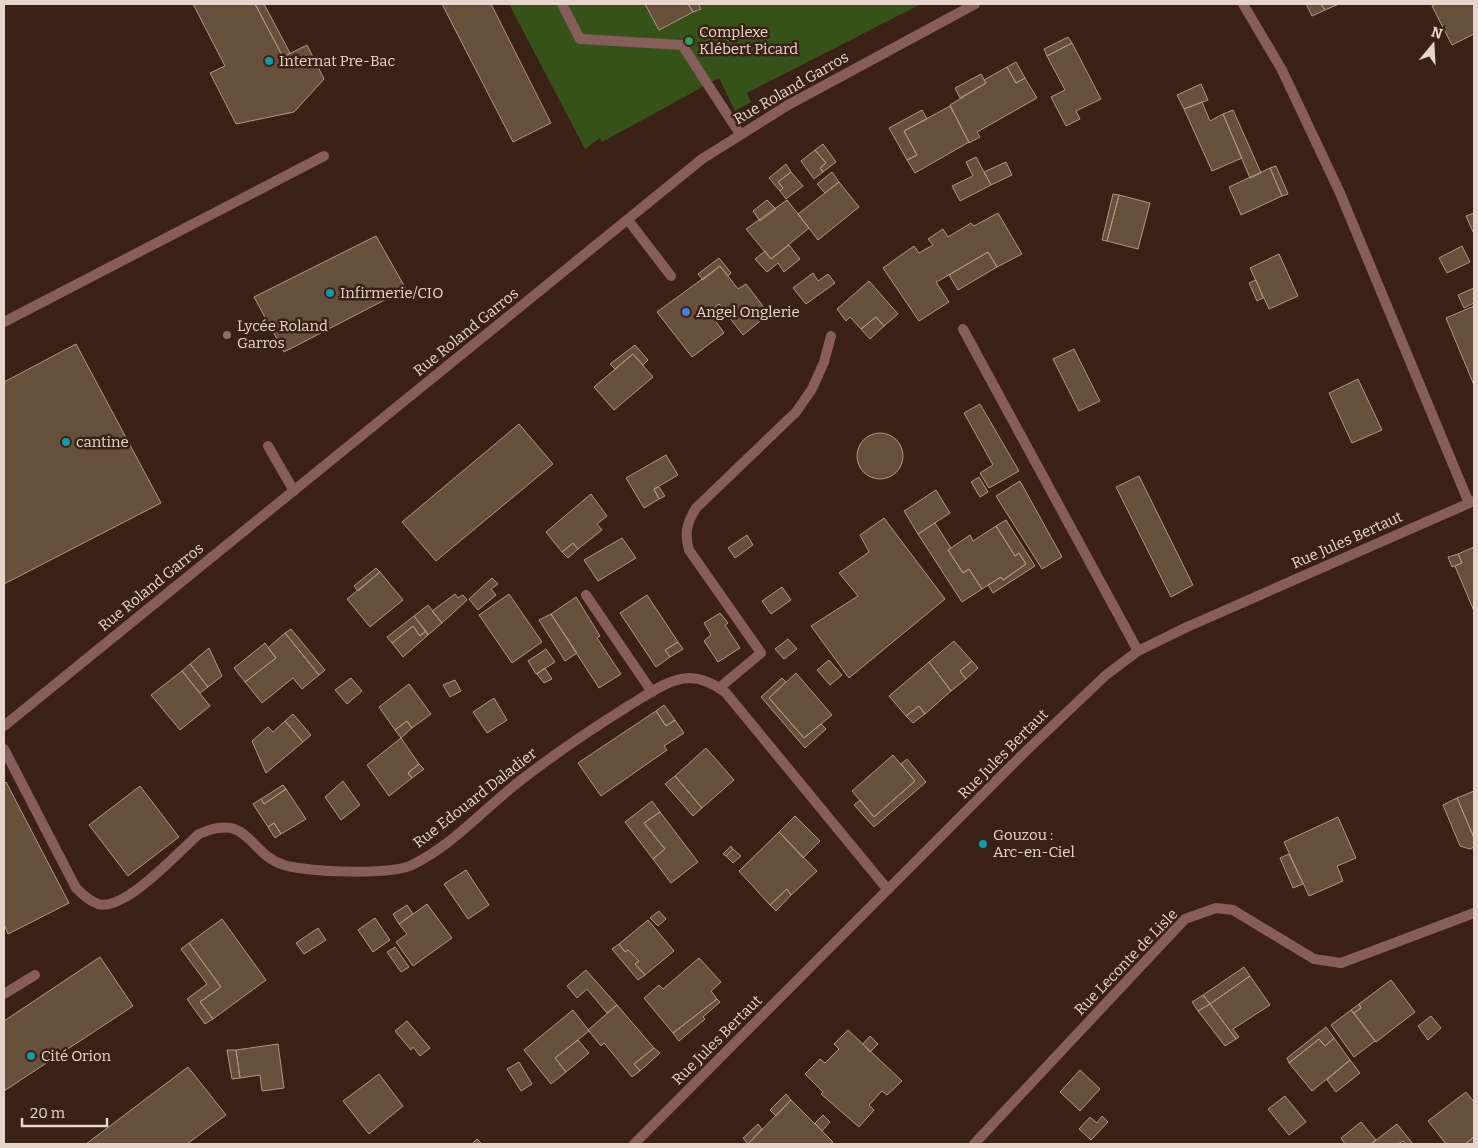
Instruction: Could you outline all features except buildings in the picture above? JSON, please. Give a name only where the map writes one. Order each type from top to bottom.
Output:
[{"type":"street","points":[[562,4],[580,39],[682,45],[740,134]]},
{"type":"street","name":"Rue Roland Garros","points":[[4,726],[702,159],[788,105],[975,4]]},
{"type":"street","points":[[1243,4],[1282,70],[1340,193],[1472,502]]},
{"type":"street","points":[[4,322],[324,156]]},
{"type":"street","points":[[628,220],[672,276]]},
{"type":"street","points":[[963,329],[1138,651]]},
{"type":"street","points":[[719,688],[761,653],[689,550],[685,537],[688,521],[696,508],[796,412],[812,388],[824,362],[830,336]]},
{"type":"street","points":[[268,446],[294,491]]},
{"type":"street","name":"Rue Jules Bertaut","points":[[634,1144],[1025,752],[1106,675],[1138,651],[1187,627],[1472,502]]},
{"type":"street","points":[[586,596],[652,692]]},
{"type":"street","name":"Rue Edouard Daladier","points":[[4,749],[76,888],[98,904],[110,904],[134,891],[199,834],[211,828],[224,827],[236,829],[247,835],[270,858],[283,865],[308,870],[395,870],[413,865],[440,848],[521,780],[584,733],[652,692],[674,681],[689,678],[708,682],[719,688],[741,709],[888,890]]},
{"type":"street","name":"Rue Leconte de Lisle","points":[[974,1144],[1185,919],[1216,908],[1233,910],[1314,959],[1328,963],[1341,963],[1474,913]]},
{"type":"street","points":[[4,994],[35,975]]},
{"type":"green space","name":"Complexe Klébert Picard","points":[[509,4],[921,4],[747,93],[751,102],[735,111],[719,78],[602,142],[600,138],[585,149]]},
{"type":"place","name":"Complexe Klébert Picard","points":[[689,41]]},
{"type":"place","name":"Internat Pre-Bac","points":[[269,61]]},
{"type":"place","name":"Infirmerie/CIO","points":[[330,293]]},
{"type":"place","name":"Angel Onglerie","points":[[686,312]]},
{"type":"place","name":"Lycée Roland Garros","points":[[227,335]]},
{"type":"place","name":"cantine","points":[[66,442]]},
{"type":"place","name":"Gouzou : Arc-en-Ciel","points":[[983,844]]},
{"type":"place","name":"Cité Orion","points":[[31,1056]]}]
